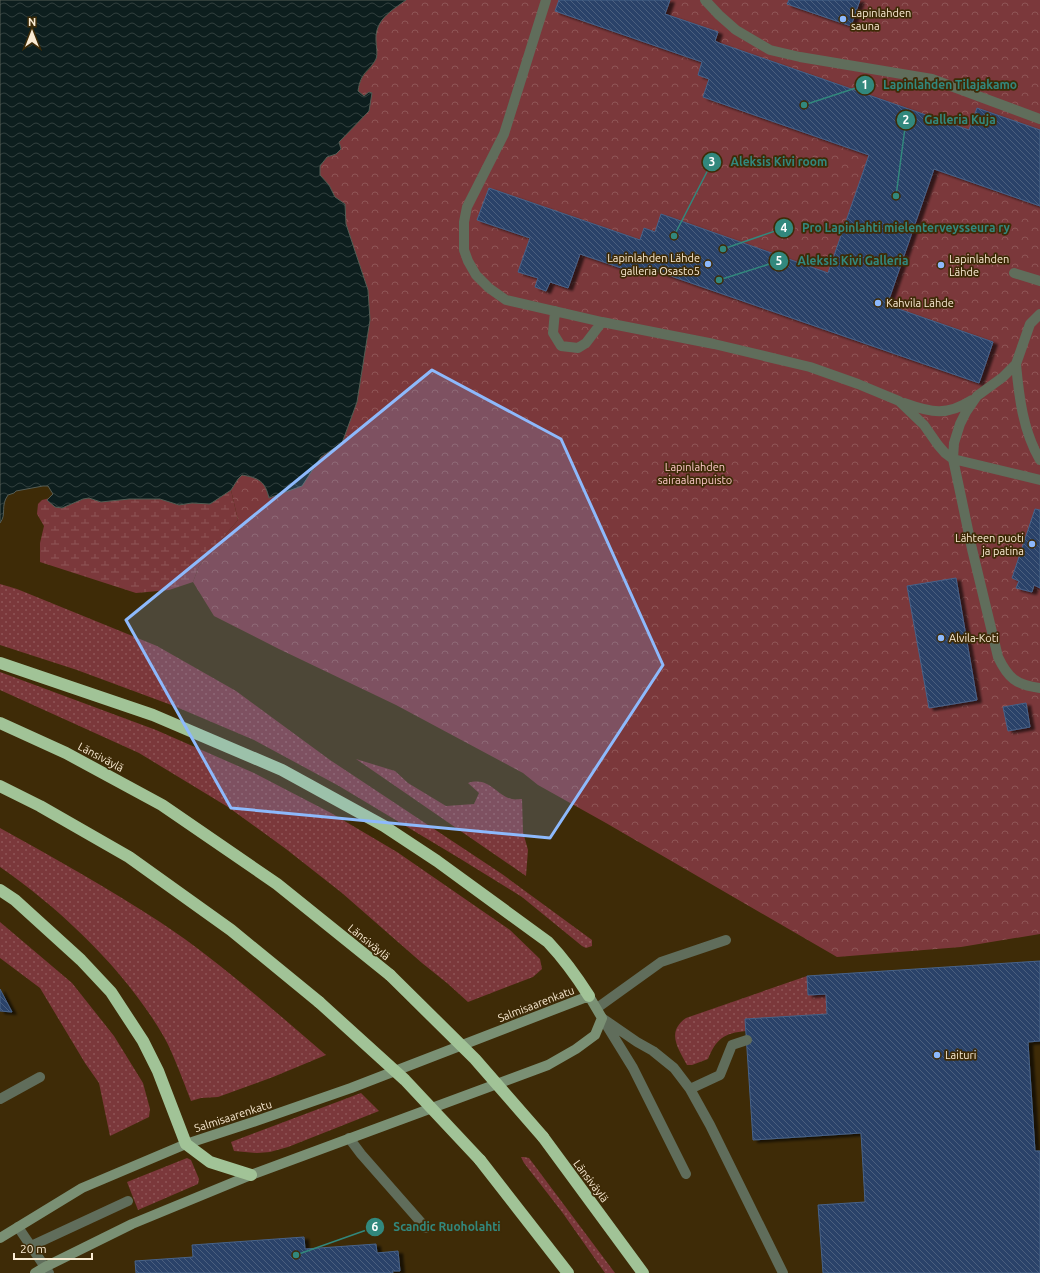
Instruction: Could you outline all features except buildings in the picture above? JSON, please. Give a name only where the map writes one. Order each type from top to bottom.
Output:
[{"type":"highway","points":[[0,663],[153,715],[282,770],[384,826],[437,861],[548,942],[575,974],[589,996]]},
{"type":"highway","name":"Länsiväylä","points":[[0,723],[66,753],[162,805],[277,884],[390,975],[475,1059],[543,1137],[643,1273]]},
{"type":"highway","points":[[0,786],[40,806],[129,857],[231,930],[319,1002],[405,1080],[480,1160],[568,1273]]},
{"type":"highway","points":[[0,890],[15,900],[54,935],[81,960],[111,992],[143,1041],[158,1071],[186,1144],[210,1162],[252,1175]]},
{"type":"main road","name":"Salmisaarenkatu","points":[[0,1238],[82,1188],[186,1144],[351,1088],[589,996],[599,1013]]},
{"type":"main road","points":[[35,1273],[47,1270],[132,1224],[252,1175],[548,1064],[576,1049],[595,1034],[599,1013]]},
{"type":"lane","points":[[546,0],[504,134],[467,207],[464,222],[464,250],[468,261],[476,275],[489,288],[506,300],[602,322],[714,344],[810,367],[858,384],[922,410],[938,411],[952,410],[962,406],[1003,377],[1016,364],[1030,324],[1040,314]]},
{"type":"lane","points":[[705,0],[736,30],[770,50],[800,57],[932,78],[1040,119]]},
{"type":"lane","points":[[1014,273],[1040,281]]},
{"type":"lane","points":[[555,311],[553,333],[561,346],[578,348],[586,343],[602,322]]},
{"type":"lane","points":[[1016,364],[1024,422],[1035,452],[1040,460]]},
{"type":"lane","points":[[977,396],[960,424],[954,442],[953,459],[972,549],[998,657],[1004,670],[1012,679],[1021,684],[1040,688]]},
{"type":"lane","points":[[899,401],[924,425],[938,445],[953,459],[1040,480]]},
{"type":"lane","points":[[599,1013],[661,962],[726,940]]},
{"type":"lane","points":[[599,1013],[674,1068],[690,1089],[710,1125],[783,1273]]},
{"type":"lane","points":[[599,1013],[633,1068],[686,1174]]},
{"type":"lane","points":[[690,1089],[720,1075],[732,1045],[747,1040]]},
{"type":"lane","points":[[0,1099],[40,1077]]},
{"type":"lane","points":[[349,1138],[361,1154],[426,1228]]},
{"type":"lane","points":[[31,1246],[128,1201]]},
{"type":"lane","points":[[18,1226],[47,1270]]},
{"type":"highlighted area","points":[[432,370],[561,439],[663,665],[550,838],[231,808],[126,620]]},
{"type":"green space","name":"Lapinlahden sairaalanpuisto","points":[[406,0],[1040,0],[1040,934],[961,947],[837,957],[538,785],[523,773],[396,705],[214,616],[193,582],[199,566],[238,520],[231,490],[238,479],[242,475],[255,477],[266,486],[314,469],[321,457],[342,443],[357,402],[370,320],[368,290],[346,224],[345,205],[335,197],[329,185],[320,175],[320,166],[327,157],[336,154],[341,149],[339,142],[369,111],[364,96],[358,91],[363,76],[376,59],[376,33],[378,27],[385,17]]},
{"type":"green space","points":[[231,490],[238,520],[199,566],[193,582],[169,590],[136,593],[40,562],[40,543],[44,526],[37,514],[38,504],[42,500],[50,498],[47,500],[62,508],[89,498],[101,502],[129,499],[160,499],[179,505],[192,503],[210,504]]},
{"type":"green space","points":[[0,584],[17,589],[157,646],[236,691],[330,760],[502,874],[592,940],[592,946],[586,948],[582,946],[522,897],[459,858],[339,786],[254,740],[174,706],[77,670],[0,645]]},
{"type":"green space","points":[[0,672],[156,730],[254,773],[331,813],[397,852],[510,930],[540,959],[542,969],[533,977],[468,1002],[342,893],[286,849],[228,807],[139,753],[0,690]]},
{"type":"green space","points":[[356,759],[395,771],[408,783],[446,806],[474,804],[479,793],[468,783],[476,782],[487,784],[506,797],[522,799],[523,832],[528,850],[526,876]]},
{"type":"green space","points":[[0,828],[101,885],[182,937],[245,986],[326,1055],[273,1077],[218,1097],[201,1098],[191,1101],[168,1044],[149,1013],[131,989],[91,943],[69,922],[46,902],[0,867]]},
{"type":"green space","points":[[0,922],[72,983],[114,1036],[143,1083],[150,1109],[149,1117],[110,1136],[99,1083],[85,1063],[40,988],[0,958]]},
{"type":"green space","points":[[807,976],[808,994],[826,994],[827,1014],[746,1019],[746,1031],[726,1035],[714,1046],[708,1059],[692,1065],[687,1065],[677,1046],[675,1035],[676,1029],[686,1018]]},
{"type":"green space","points":[[361,1093],[379,1111],[288,1147],[270,1152],[257,1153],[234,1151],[231,1142]]},
{"type":"green space","points":[[521,1157],[529,1158],[615,1273],[605,1273]]},
{"type":"green space","points":[[187,1158],[191,1160],[199,1179],[198,1184],[138,1210],[127,1182]]},
{"type":"water","points":[[0,0],[406,0],[381,21],[376,33],[376,59],[359,84],[358,91],[364,96],[369,92],[372,93],[369,111],[339,142],[341,149],[336,154],[327,157],[320,166],[320,175],[329,185],[335,197],[345,204],[346,224],[368,290],[370,320],[357,402],[342,443],[321,457],[302,486],[269,498],[263,484],[260,481],[253,477],[242,475],[231,490],[210,504],[192,503],[179,505],[160,499],[129,499],[101,502],[89,498],[62,508],[55,507],[47,500],[53,494],[48,486],[43,486],[16,491],[8,495],[4,503],[3,516],[0,523]]},
{"type":"place","name":"Lapinlahden sauna","points":[[843,19]]},
{"type":"place","name":"Lapinlahden Tilajakamo","points":[[804,105]]},
{"type":"place","name":"Galleria Kuja","points":[[896,196]]},
{"type":"place","name":"Aleksis Kivi room","points":[[674,236]]},
{"type":"place","name":"Pro Lapinlahti mielenterveysseura ry","points":[[723,249]]},
{"type":"place","name":"Lapinlahden Lähde galleria Osasto5","points":[[708,264]]},
{"type":"place","name":"Lapinlahden Lähde","points":[[941,265]]},
{"type":"place","name":"Aleksis Kivi Galleria","points":[[719,280]]},
{"type":"place","name":"Kahvila Lähde","points":[[878,303]]},
{"type":"place","name":"Lähteen puoti ja patina","points":[[1032,544]]},
{"type":"place","name":"Alvila-Koti","points":[[941,638]]},
{"type":"place","name":"Laituri","points":[[937,1055]]},
{"type":"place","name":"Scandic Ruoholahti","points":[[296,1255]]}]
